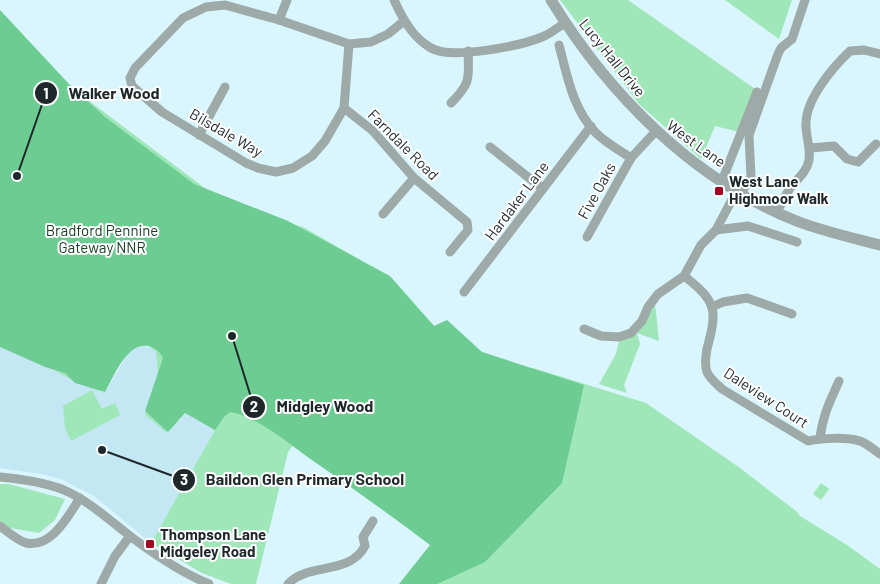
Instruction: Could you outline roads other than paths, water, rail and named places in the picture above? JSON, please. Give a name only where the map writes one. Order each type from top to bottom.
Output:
[{"type":"street","points":[[287,0],[279,20],[349,44],[371,42],[388,34],[404,21]]},
{"type":"street","points":[[394,0],[404,21],[419,40],[433,50],[484,51],[542,37],[565,23]]},
{"type":"street","name":"Lucy Hall Drive","points":[[551,0],[565,23],[624,98],[656,131]]},
{"type":"street","points":[[584,329],[601,336],[619,337],[632,333],[642,321],[648,307],[658,294],[684,276],[701,245],[716,230],[739,192],[751,177],[749,135],[780,48],[792,40],[805,0]]},
{"type":"street","name":"Bilsdale Way","points":[[279,20],[225,6],[206,7],[183,18],[135,68],[130,78],[132,86],[162,112],[199,135],[246,163],[276,172],[293,168],[312,156],[325,141],[344,108],[349,44]]},
{"type":"street","points":[[559,45],[571,91],[581,111],[596,132],[631,158]]},
{"type":"street","points":[[777,212],[790,189],[806,169],[809,160],[810,148],[806,135],[806,120],[812,97],[850,52],[864,50],[880,54]]},
{"type":"street","points":[[451,102],[464,90],[468,78],[468,52]]},
{"type":"street","points":[[199,135],[225,87]]},
{"type":"street","points":[[722,181],[757,92]]},
{"type":"street","name":"Farndale Road","points":[[344,108],[373,131],[414,178],[467,222],[468,230],[450,252]]},
{"type":"street","name":"Hardaker Lane","points":[[464,292],[591,126]]},
{"type":"street","name":"West Lane","points":[[631,158],[656,131],[705,171],[777,212],[820,230],[880,245]]},
{"type":"street","points":[[810,148],[834,146],[848,159],[858,162],[876,144]]},
{"type":"street","points":[[490,147],[543,189]]},
{"type":"street","name":"Five Oaks","points":[[588,237],[631,158]]},
{"type":"street","points":[[383,214],[414,178]]},
{"type":"street","points":[[716,230],[748,226],[797,242]]},
{"type":"street","points":[[684,276],[696,285],[712,306],[747,298],[792,314]]},
{"type":"street","name":"Daleview Court","points":[[712,306],[714,314],[713,326],[705,358],[706,370],[710,377],[722,389],[808,441],[820,439],[825,412],[839,381]]},
{"type":"street","points":[[820,439],[858,440],[880,454]]},
{"type":"street","points":[[0,477],[40,482],[80,498],[96,508],[185,579],[209,584]]},
{"type":"street","points":[[0,526],[27,543],[42,541],[50,537],[62,525],[80,498]]},
{"type":"street","points":[[288,584],[292,579],[307,573],[334,568],[359,556],[365,546],[363,537],[373,521]]},
{"type":"street","points":[[101,584],[115,556],[130,536]]},
{"type":"place","name":"Walker Wood","points":[[17,176]]},
{"type":"place","name":"West Lane Highmoor Walk","points":[[719,191]]},
{"type":"place","name":"Midgley Wood","points":[[232,336]]},
{"type":"place","name":"Baildon Glen Primary School","points":[[102,450]]},
{"type":"place","name":"Thompson Lane Midgeley Road","points":[[150,544]]},
{"type":"park label","name":"Bradford Pennine Gateway NNR","points":[[102,240]]}]
